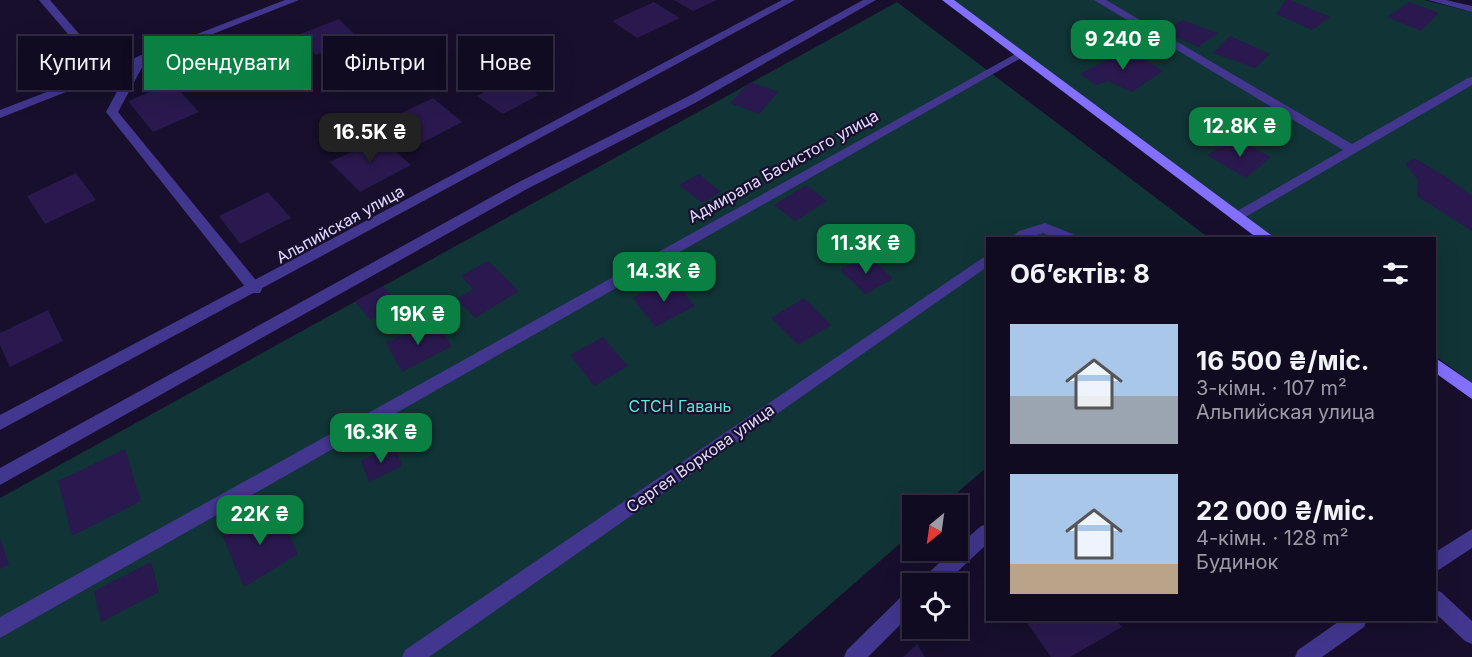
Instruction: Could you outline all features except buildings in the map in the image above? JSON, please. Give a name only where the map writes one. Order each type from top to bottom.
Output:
[{"type":"main road","points":[[947,0],[1265,237]]},
{"type":"main road","points":[[1436,365],[1472,392]]},
{"type":"street","points":[[44,0],[75,36]]},
{"type":"street","points":[[132,62],[294,0]]},
{"type":"street","name":"Альпийская улица","points":[[0,423],[255,289],[607,96],[790,0]]},
{"type":"street","points":[[0,477],[522,186],[691,99],[871,0]]},
{"type":"street","points":[[1098,0],[1353,150]]},
{"type":"street","points":[[1433,0],[1472,9]]},
{"type":"street","name":"Адмирала Басистого улица","points":[[0,628],[1019,55]]},
{"type":"street","points":[[141,58],[111,112],[255,289]]},
{"type":"street","points":[[1237,217],[1472,80]]},
{"type":"street","points":[[0,114],[61,90]]},
{"type":"street","points":[[1019,237],[1045,228],[1068,237]]},
{"type":"street","name":"Сергея Воркова улица","points":[[412,657],[986,261]]},
{"type":"street","points":[[942,573],[986,533]]},
{"type":"street","points":[[1436,563],[1472,537]]},
{"type":"street","points":[[1436,601],[1472,634]]},
{"type":"street","points":[[854,657],[902,610]]},
{"type":"street","points":[[1305,657],[1357,621]]},
{"type":"green space","points":[[952,0],[1424,0],[1472,12],[1472,383],[1436,356],[1436,237],[1274,237]]},
{"type":"green space","name":"СТСН Гавань","points":[[897,2],[1208,237],[986,237],[986,468],[955,495],[902,495],[902,542],[770,657],[0,657],[0,498]]}]
